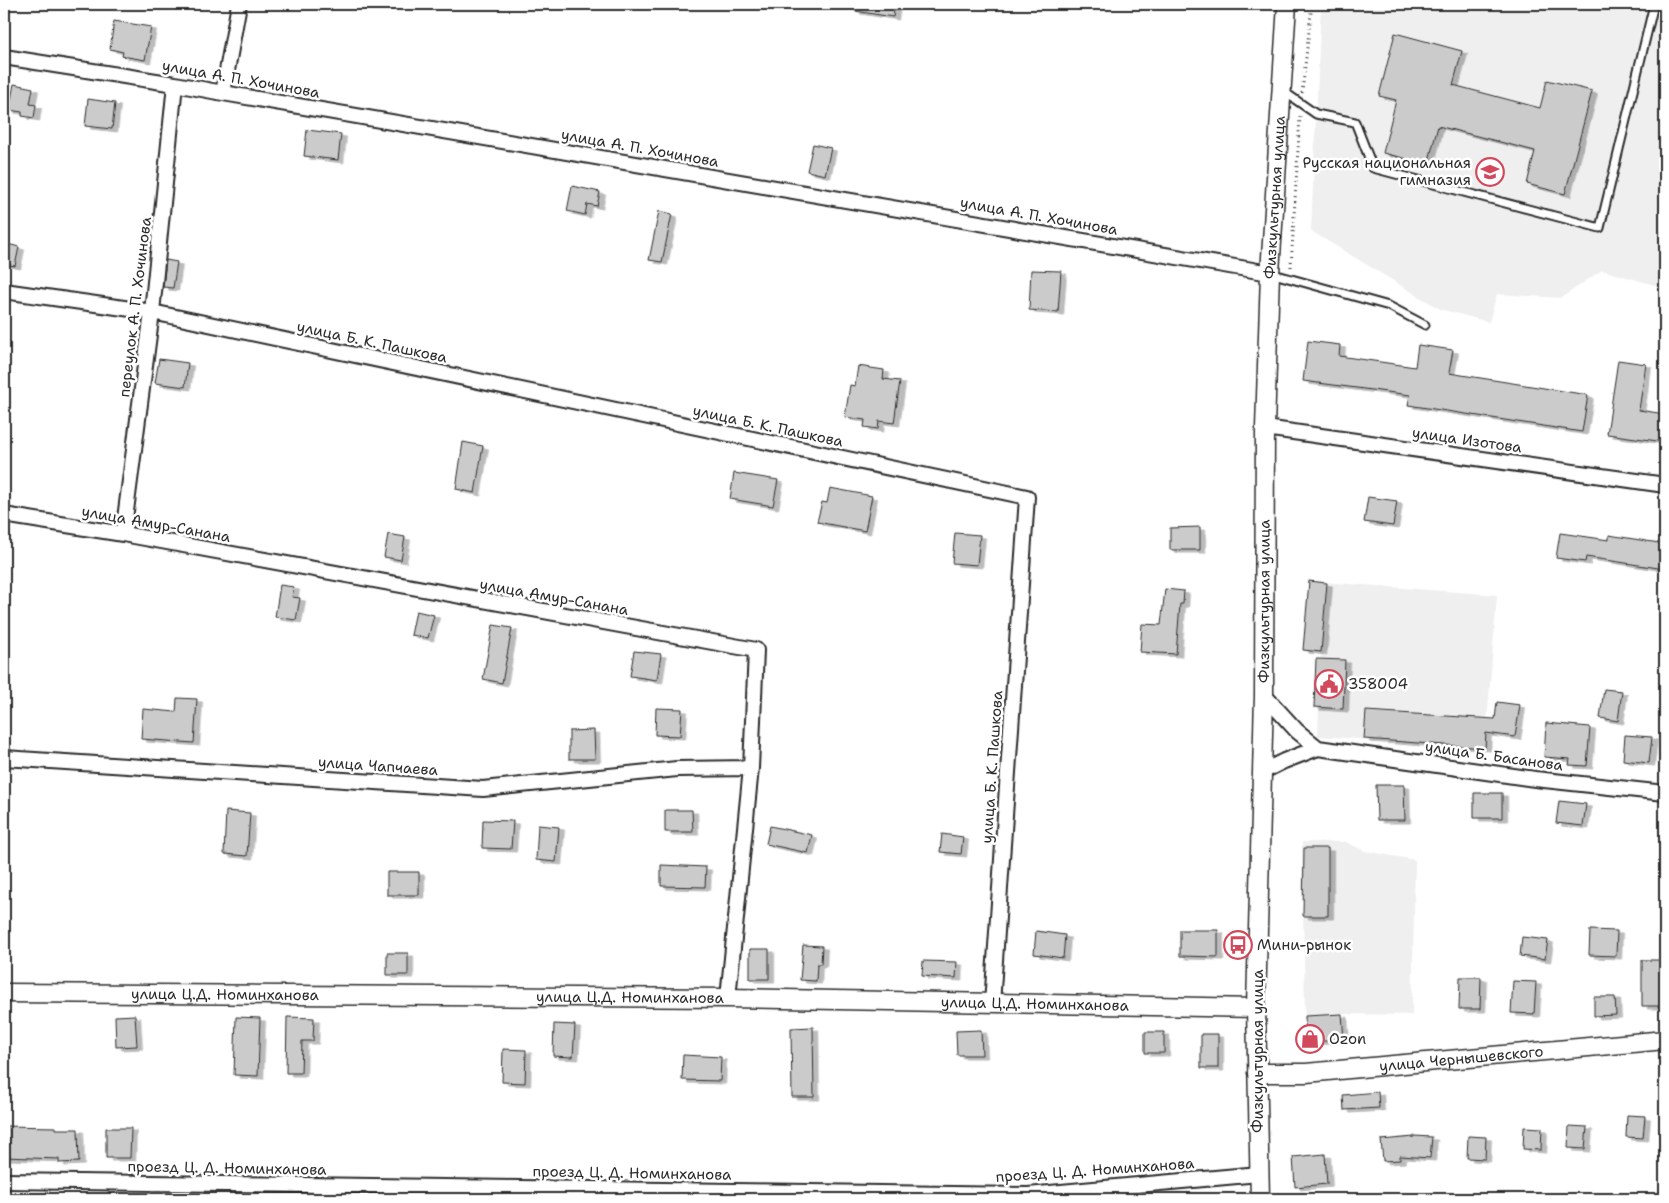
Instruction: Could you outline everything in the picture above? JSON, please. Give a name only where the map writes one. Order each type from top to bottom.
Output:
[{"type":"street","points":[[223,94],[239,4]]},
{"type":"street","name":"Физкультурная улица","points":[[1260,1199],[1256,1008],[1264,695],[1265,428],[1270,272],[1287,4]]},
{"type":"street","name":"улица А. П. Хочинова","points":[[4,56],[1270,272]]},
{"type":"street","name":"переулок А. П. Хочинова","points":[[123,534],[152,312],[175,84]]},
{"type":"street","name":"улица Б. К. Пашкова","points":[[4,291],[152,312],[1027,497],[992,1004]]},
{"type":"street","name":"улица Изотова","points":[[1265,428],[1665,484]]},
{"type":"street","name":"улица Амур-Санана","points":[[4,515],[123,534],[756,650],[751,768],[728,998]]},
{"type":"street","points":[[1262,772],[1318,748],[1297,730],[1264,695]]},
{"type":"street","name":"улица Б. Басанова","points":[[1318,748],[1535,779],[1665,793]]},
{"type":"street","name":"улица Чапчаева","points":[[4,758],[483,789],[677,768],[751,768]]},
{"type":"street","name":"улица Ц.Д. Номинханова","points":[[4,993],[728,998],[1256,1008]]},
{"type":"street","name":"улица Чернышевского","points":[[1257,1073],[1306,1073],[1665,1040]]},
{"type":"street","name":"проезд Ц. Д. Номинханова","points":[[4,1181],[728,1195],[1028,1194],[1259,1174]]},
{"type":"lane","points":[[1282,90],[1316,114],[1355,122],[1373,168],[1600,228],[1654,4]]},
{"type":"lane","points":[[1270,272],[1388,306],[1425,325]]},
{"type":"path","points":[[1291,279],[1301,103],[1312,4]]},
{"type":"shaded area","name":"Русская национальная гимназия","points":[[1321,4],[1624,4],[1665,14],[1665,288],[1602,270],[1561,298],[1497,294],[1489,322],[1440,309],[1311,231]]},
{"type":"shaded area","points":[[1309,581],[1497,595],[1485,748],[1318,736],[1321,652],[1303,650]]},
{"type":"shaded area","points":[[1302,842],[1346,842],[1365,851],[1415,860],[1412,1015],[1342,1014],[1305,1016]]},
{"type":"building","points":[[855,4],[895,4],[893,17],[855,11]]},
{"type":"building","points":[[114,21],[151,27],[145,60],[122,56],[123,52],[110,49]]},
{"type":"building","points":[[1395,33],[1462,51],[1453,85],[1540,108],[1547,80],[1592,91],[1565,194],[1527,184],[1535,151],[1438,126],[1428,164],[1383,153],[1396,100],[1379,96]]},
{"type":"building","points":[[14,84],[33,88],[30,104],[36,105],[34,118],[22,116],[22,112],[9,110]]},
{"type":"building","points":[[88,99],[115,103],[112,129],[85,126]]},
{"type":"building","points":[[307,130],[341,134],[338,160],[304,156]]},
{"type":"building","points":[[813,144],[831,148],[825,175],[807,171]]},
{"type":"building","points":[[572,186],[600,192],[597,206],[587,204],[585,215],[567,211]]},
{"type":"building","points":[[659,211],[672,214],[662,262],[649,260]]},
{"type":"building","points":[[4,243],[19,247],[15,266],[4,264]]},
{"type":"building","points":[[166,260],[177,262],[173,288],[163,287]]},
{"type":"building","points":[[1031,270],[1061,271],[1058,312],[1029,310]]},
{"type":"building","points":[[1308,341],[1340,345],[1339,356],[1415,367],[1418,345],[1453,350],[1449,373],[1588,395],[1582,432],[1408,405],[1410,395],[1303,381]]},
{"type":"building","points":[[159,359],[188,363],[185,387],[155,383]]},
{"type":"building","points":[[1618,360],[1646,364],[1639,410],[1665,414],[1665,442],[1607,434]]},
{"type":"building","points":[[858,366],[884,370],[883,379],[900,381],[894,423],[879,421],[878,429],[864,427],[865,420],[845,417],[850,385],[855,386]]},
{"type":"building","points":[[463,442],[483,446],[475,493],[456,489]]},
{"type":"building","points":[[734,473],[778,480],[773,506],[730,499]]},
{"type":"building","points":[[830,488],[872,496],[865,531],[817,522],[822,502],[827,503]]},
{"type":"building","points":[[1368,497],[1397,501],[1393,526],[1364,522]]},
{"type":"building","points":[[1200,527],[1200,550],[1170,550],[1170,528]]},
{"type":"building","points":[[955,533],[980,535],[977,565],[952,563]]},
{"type":"building","points":[[1560,533],[1609,540],[1609,535],[1665,544],[1665,569],[1586,557],[1585,562],[1556,558]]},
{"type":"building","points":[[388,534],[405,537],[401,560],[384,557]]},
{"type":"building","points":[[1309,581],[1327,583],[1321,652],[1303,650]]},
{"type":"building","points":[[280,585],[294,587],[292,597],[300,598],[296,620],[275,617]]},
{"type":"building","points":[[1165,589],[1184,591],[1183,604],[1180,604],[1176,654],[1140,652],[1142,624],[1161,625]]},
{"type":"building","points":[[416,611],[434,615],[428,638],[411,635]]},
{"type":"building","points":[[493,625],[512,628],[502,683],[483,679]]},
{"type":"building","points":[[634,651],[661,654],[657,680],[630,676]]},
{"type":"building","name":"358004","points":[[1316,659],[1345,660],[1343,709],[1314,707]]},
{"type":"building","points":[[1604,689],[1622,691],[1618,721],[1600,718]]},
{"type":"building","points":[[177,698],[197,699],[194,743],[141,739],[143,709],[176,712]]},
{"type":"building","points":[[1497,702],[1520,705],[1515,737],[1486,733],[1485,748],[1364,739],[1366,711],[1495,719]]},
{"type":"building","points":[[656,708],[682,709],[680,736],[655,735]]},
{"type":"building","points":[[1546,723],[1590,727],[1587,766],[1569,765],[1570,759],[1544,757]]},
{"type":"building","points":[[594,730],[595,759],[569,759],[569,731]]},
{"type":"building","points":[[1625,735],[1652,737],[1649,763],[1623,760]]},
{"type":"building","points":[[1376,785],[1404,785],[1405,820],[1377,820]]},
{"type":"building","points":[[1474,793],[1502,793],[1502,818],[1474,818]]},
{"type":"building","points":[[1559,801],[1586,804],[1583,826],[1556,823]]},
{"type":"building","points":[[665,810],[692,810],[693,832],[665,832]]},
{"type":"building","points":[[226,811],[250,813],[247,856],[224,854]]},
{"type":"building","points":[[483,820],[513,821],[511,849],[482,848]]},
{"type":"building","points":[[538,825],[559,827],[556,862],[536,860]]},
{"type":"building","points":[[770,826],[812,835],[808,853],[766,844]]},
{"type":"building","points":[[942,834],[963,837],[961,854],[940,852]]},
{"type":"building","points":[[1304,848],[1328,848],[1328,916],[1303,916]]},
{"type":"building","points":[[661,865],[706,867],[705,887],[661,886]]},
{"type":"building","points":[[387,872],[419,872],[419,895],[387,895]]},
{"type":"building","points":[[1180,930],[1218,930],[1218,957],[1180,956]]},
{"type":"building","points":[[1590,930],[1617,931],[1616,956],[1589,955]]},
{"type":"building","points":[[1036,931],[1065,935],[1063,958],[1034,954]]},
{"type":"building","points":[[1522,937],[1548,940],[1545,959],[1520,956]]},
{"type":"building","points":[[803,945],[822,946],[821,964],[817,964],[816,981],[800,980]]},
{"type":"building","points":[[750,949],[769,949],[769,979],[750,979]]},
{"type":"building","points":[[387,953],[408,953],[408,975],[387,975]]},
{"type":"building","points":[[1642,960],[1662,960],[1662,1006],[1642,1006]]},
{"type":"building","points":[[923,961],[957,962],[956,978],[922,976]]},
{"type":"building","points":[[1460,977],[1481,977],[1480,1009],[1459,1009]]},
{"type":"building","points":[[1513,981],[1536,982],[1534,1014],[1511,1013]]},
{"type":"building","points":[[1594,997],[1615,997],[1616,1015],[1594,1016]]},
{"type":"building","points":[[1342,1014],[1344,1040],[1306,1042],[1305,1016]]},
{"type":"building","points":[[135,1015],[137,1046],[116,1047],[115,1016]]},
{"type":"building","points":[[236,1017],[260,1018],[258,1076],[234,1075]]},
{"type":"building","points":[[287,1017],[314,1018],[313,1041],[302,1041],[301,1073],[286,1073]]},
{"type":"building","points":[[554,1024],[575,1025],[573,1057],[553,1056]]},
{"type":"building","points":[[813,1027],[814,1097],[792,1097],[791,1028]]},
{"type":"building","points":[[981,1030],[982,1055],[957,1055],[956,1031]]},
{"type":"building","points":[[1145,1032],[1164,1032],[1164,1053],[1145,1053]]},
{"type":"building","points":[[1201,1034],[1218,1034],[1218,1068],[1201,1068]]},
{"type":"building","points":[[503,1049],[526,1050],[525,1083],[502,1082]]},
{"type":"building","points":[[683,1055],[721,1057],[720,1081],[682,1080]]},
{"type":"building","points":[[1378,1092],[1379,1108],[1344,1110],[1343,1095]]},
{"type":"building","points":[[1627,1115],[1645,1116],[1643,1138],[1626,1137]]},
{"type":"building","points":[[4,1126],[78,1129],[79,1162],[59,1163],[59,1159],[4,1157]]},
{"type":"building","points":[[1569,1126],[1587,1127],[1585,1149],[1568,1148]]},
{"type":"building","points":[[1524,1127],[1542,1128],[1541,1150],[1523,1149]]},
{"type":"building","points":[[106,1128],[131,1128],[130,1158],[106,1158]]},
{"type":"building","points":[[1414,1136],[1432,1137],[1430,1158],[1400,1156],[1400,1160],[1383,1161],[1381,1140]]},
{"type":"building","points":[[1468,1136],[1486,1137],[1485,1159],[1467,1158]]},
{"type":"building","points":[[1325,1154],[1327,1184],[1295,1187],[1293,1157]]},
{"type":"place","name":"Русская национальная гимназия","points":[[1490,172]]},
{"type":"place","name":"358004","points":[[1329,684]]},
{"type":"place","name":"Мини-рынок","points":[[1238,945]]},
{"type":"place","name":"Ozon","points":[[1310,1039]]}]
